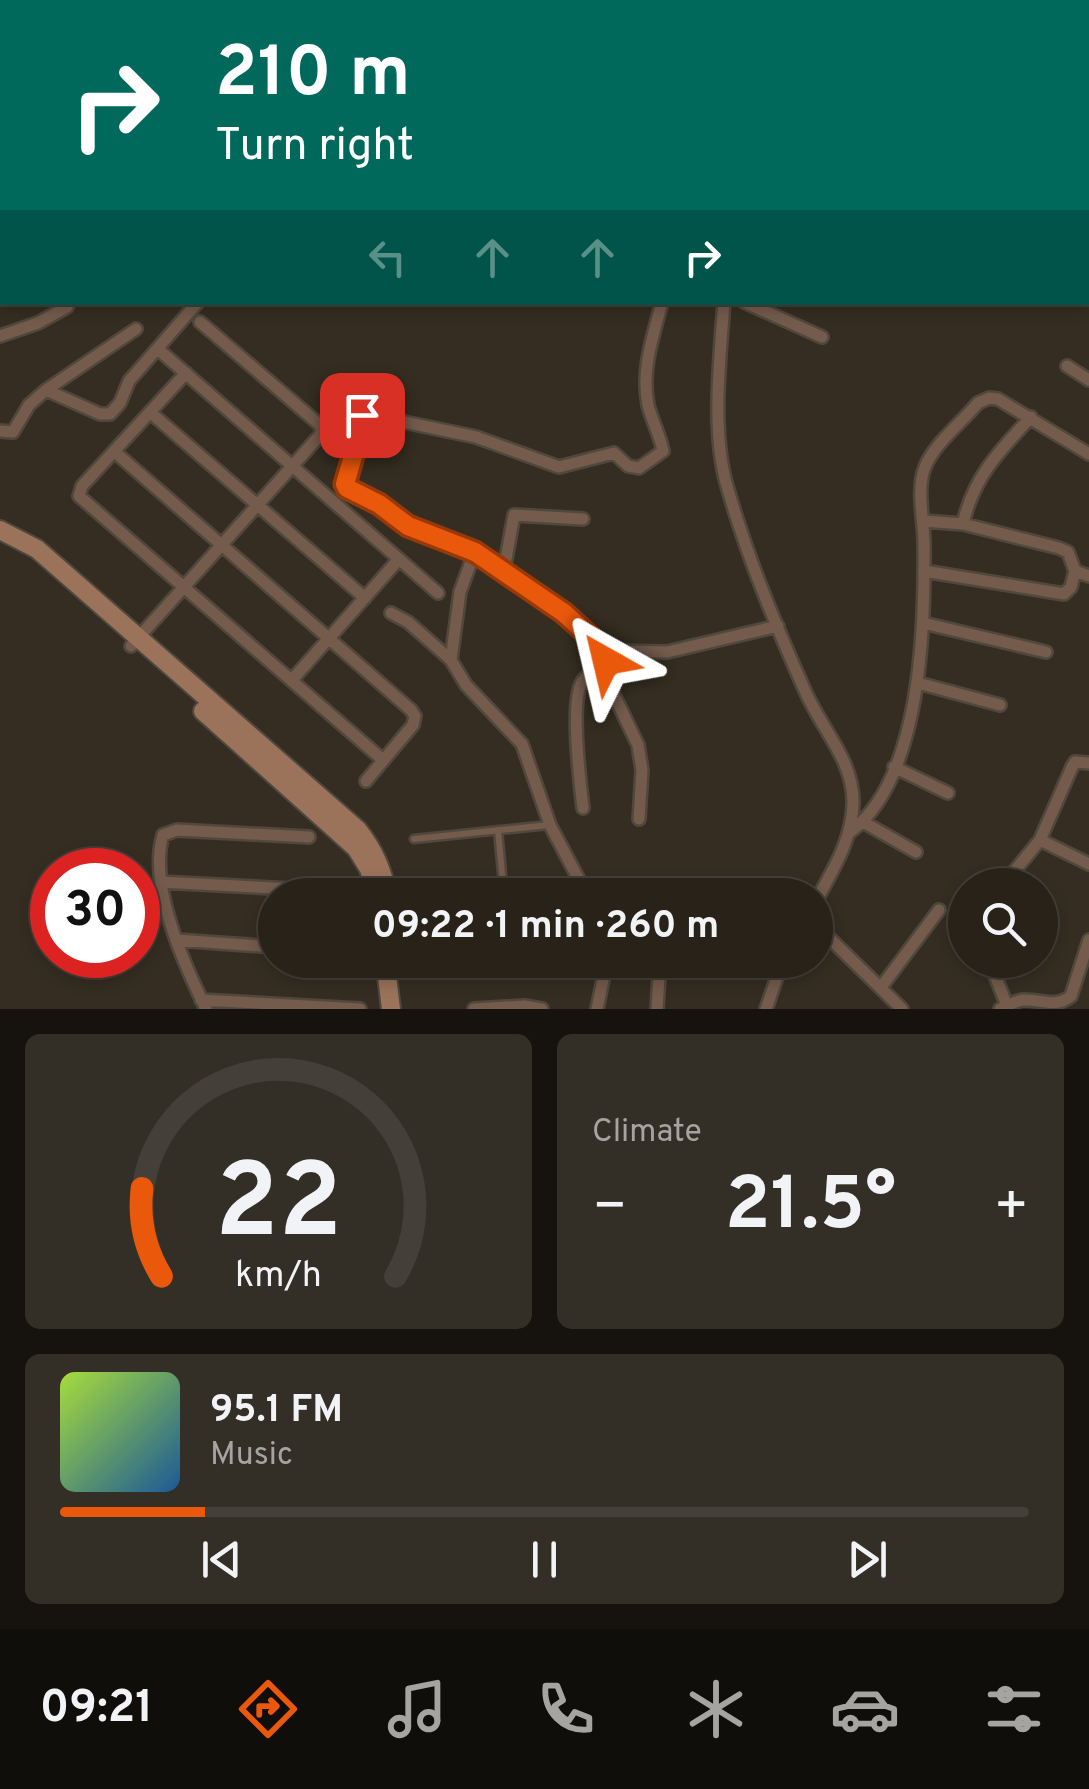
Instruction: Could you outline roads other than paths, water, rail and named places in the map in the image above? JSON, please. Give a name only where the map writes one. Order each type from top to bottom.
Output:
[{"type":"street","points":[[46,390],[100,414],[110,414],[120,404],[130,381],[196,305]]},
{"type":"street","points":[[639,819],[642,770],[638,746],[614,695],[606,656],[585,630],[475,552],[408,526],[345,484],[356,446],[358,420],[366,414],[440,427],[559,466],[614,453],[628,466],[639,468],[663,451],[644,383],[661,305]]},
{"type":"street","points":[[724,305],[721,458],[732,502],[808,697],[849,768],[853,800],[850,832],[827,878]]},
{"type":"street","points":[[751,305],[822,336]]},
{"type":"street","points":[[0,336],[67,308]]},
{"type":"street","points":[[135,642],[322,433],[320,425],[200,322]]},
{"type":"street","points":[[0,431],[16,429],[28,405],[136,328]]},
{"type":"street","points":[[159,350],[438,593]]},
{"type":"street","points":[[1067,366],[1089,380]]},
{"type":"street","points":[[186,373],[82,486],[79,496],[383,760]]},
{"type":"street","points":[[850,832],[864,822],[894,767],[915,703],[924,571],[924,468],[932,455],[978,403],[989,398],[998,398],[1089,454]]},
{"type":"street","points":[[152,413],[365,598]]},
{"type":"street","points":[[963,524],[968,499],[982,472],[1031,417]]},
{"type":"street","points":[[116,453],[415,716],[413,724],[366,781]]},
{"type":"street","points":[[504,570],[514,515],[583,519]]},
{"type":"street","points":[[924,521],[963,524],[1059,548],[1068,552],[1075,571],[1071,587],[1064,594],[924,571]]},
{"type":"street","points":[[8,534],[37,548],[356,848],[372,878]]},
{"type":"street","points":[[450,660],[457,604],[475,552]]},
{"type":"street","points":[[292,680],[399,559]]},
{"type":"street","points":[[1075,571],[1089,576]]},
{"type":"street","points":[[392,613],[408,622],[450,660],[466,685],[522,744],[550,824],[578,878]]},
{"type":"street","points":[[922,623],[1046,652]]},
{"type":"street","points":[[583,808],[578,693],[584,678],[606,656],[667,652],[778,626]]},
{"type":"street","points":[[135,642],[358,830],[372,848],[384,878]]},
{"type":"street","points":[[918,683],[1000,705]]},
{"type":"street","points":[[1017,868],[1040,840],[1075,762],[1089,763]]},
{"type":"street","points":[[894,767],[948,793]]},
{"type":"street","points":[[864,822],[916,852]]},
{"type":"street","points":[[309,837],[168,831],[161,841],[161,882],[176,940],[204,1004],[360,1009]]},
{"type":"street","points":[[1040,840],[1089,864]]},
{"type":"street","points":[[161,882],[258,887]]},
{"type":"street","points":[[882,986],[939,910]]},
{"type":"street","points":[[176,940],[258,947]]},
{"type":"street","points":[[994,978],[1003,1007],[1023,1000],[1057,1004],[1065,1001],[1071,996],[1089,940]]},
{"type":"street","points":[[833,941],[902,1009]]},
{"type":"street","points":[[387,978],[391,1009]]},
{"type":"street","points":[[396,978],[399,1009]]},
{"type":"street","points":[[597,1009],[603,978]]},
{"type":"street","points":[[657,1009],[659,978]]},
{"type":"street","points":[[766,1009],[773,978]]},
{"type":"street","points":[[474,1009],[542,1009]]},
{"type":"lane","points":[[414,839],[550,824]]},
{"type":"lane","points":[[498,830],[503,878]]}]
